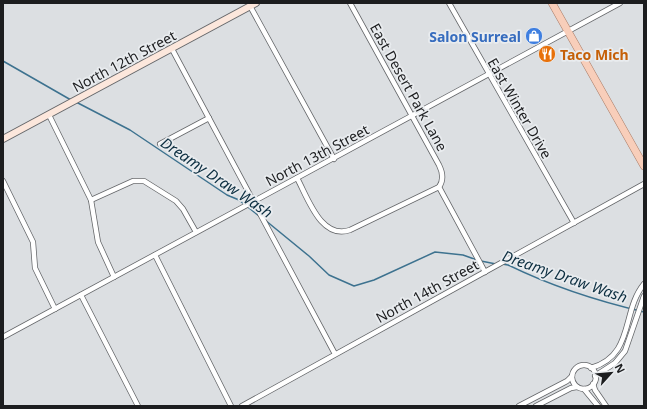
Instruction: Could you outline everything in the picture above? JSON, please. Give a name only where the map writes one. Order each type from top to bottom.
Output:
[{"type":"main road","points":[[552,3],[644,166]]},
{"type":"street","name":"East Desert Park Lane","points":[[350,3],[442,171],[443,182],[439,187]]},
{"type":"street","name":"East Winter Drive","points":[[449,3],[574,223]]},
{"type":"street","name":"North 13th Street","points":[[3,337],[620,3]]},
{"type":"street","name":"North 12th Street","points":[[3,140],[253,4]]},
{"type":"street","points":[[253,4],[334,159]]},
{"type":"street","points":[[172,49],[335,354]]},
{"type":"street","points":[[49,115],[91,200],[98,242],[114,277]]},
{"type":"street","points":[[160,144],[209,118]]},
{"type":"street","points":[[91,200],[138,178],[149,183],[176,201],[183,209],[196,232]]},
{"type":"street","points":[[297,178],[321,222],[331,230],[338,232],[350,230],[439,187],[485,272]]},
{"type":"street","points":[[3,181],[33,242],[35,268],[55,309]]},
{"type":"street","name":"North 14th Street","points":[[242,406],[644,184]]},
{"type":"street","points":[[155,255],[231,406]]},
{"type":"street","points":[[591,368],[606,361],[616,353],[623,341],[633,305],[644,284]]},
{"type":"street","points":[[81,295],[138,406]]},
{"type":"street","points":[[606,406],[595,390],[593,384],[596,376],[615,363],[625,351],[644,296]]},
{"type":"street","points":[[519,406],[568,381],[572,376],[573,371],[579,366],[586,365],[591,368],[596,376]]},
{"type":"street","points":[[572,376],[573,382],[577,387],[584,389],[598,406]]},
{"type":"street","points":[[584,389],[593,384]]},
{"type":"street","points":[[536,406],[577,387]]},
{"type":"waterway","name":"Dreamy Draw Wash","points":[[3,61],[71,100]]},
{"type":"waterway","name":"Dreamy Draw Wash","points":[[76,102],[130,130],[227,195],[239,200],[259,216]]},
{"type":"waterway","name":"Dreamy Draw Wash","points":[[265,220],[309,256],[329,275],[354,286],[374,280],[435,252],[463,255],[477,260]]},
{"type":"waterway","name":"Dreamy Draw Wash","points":[[481,261],[496,264]]},
{"type":"waterway","name":"Dreamy Draw Wash","points":[[502,264],[508,265],[541,280],[574,292],[644,312]]},
{"type":"place","name":"Salon Surreal","points":[[534,36]]},
{"type":"place","name":"Taco Mich","points":[[547,54]]}]
